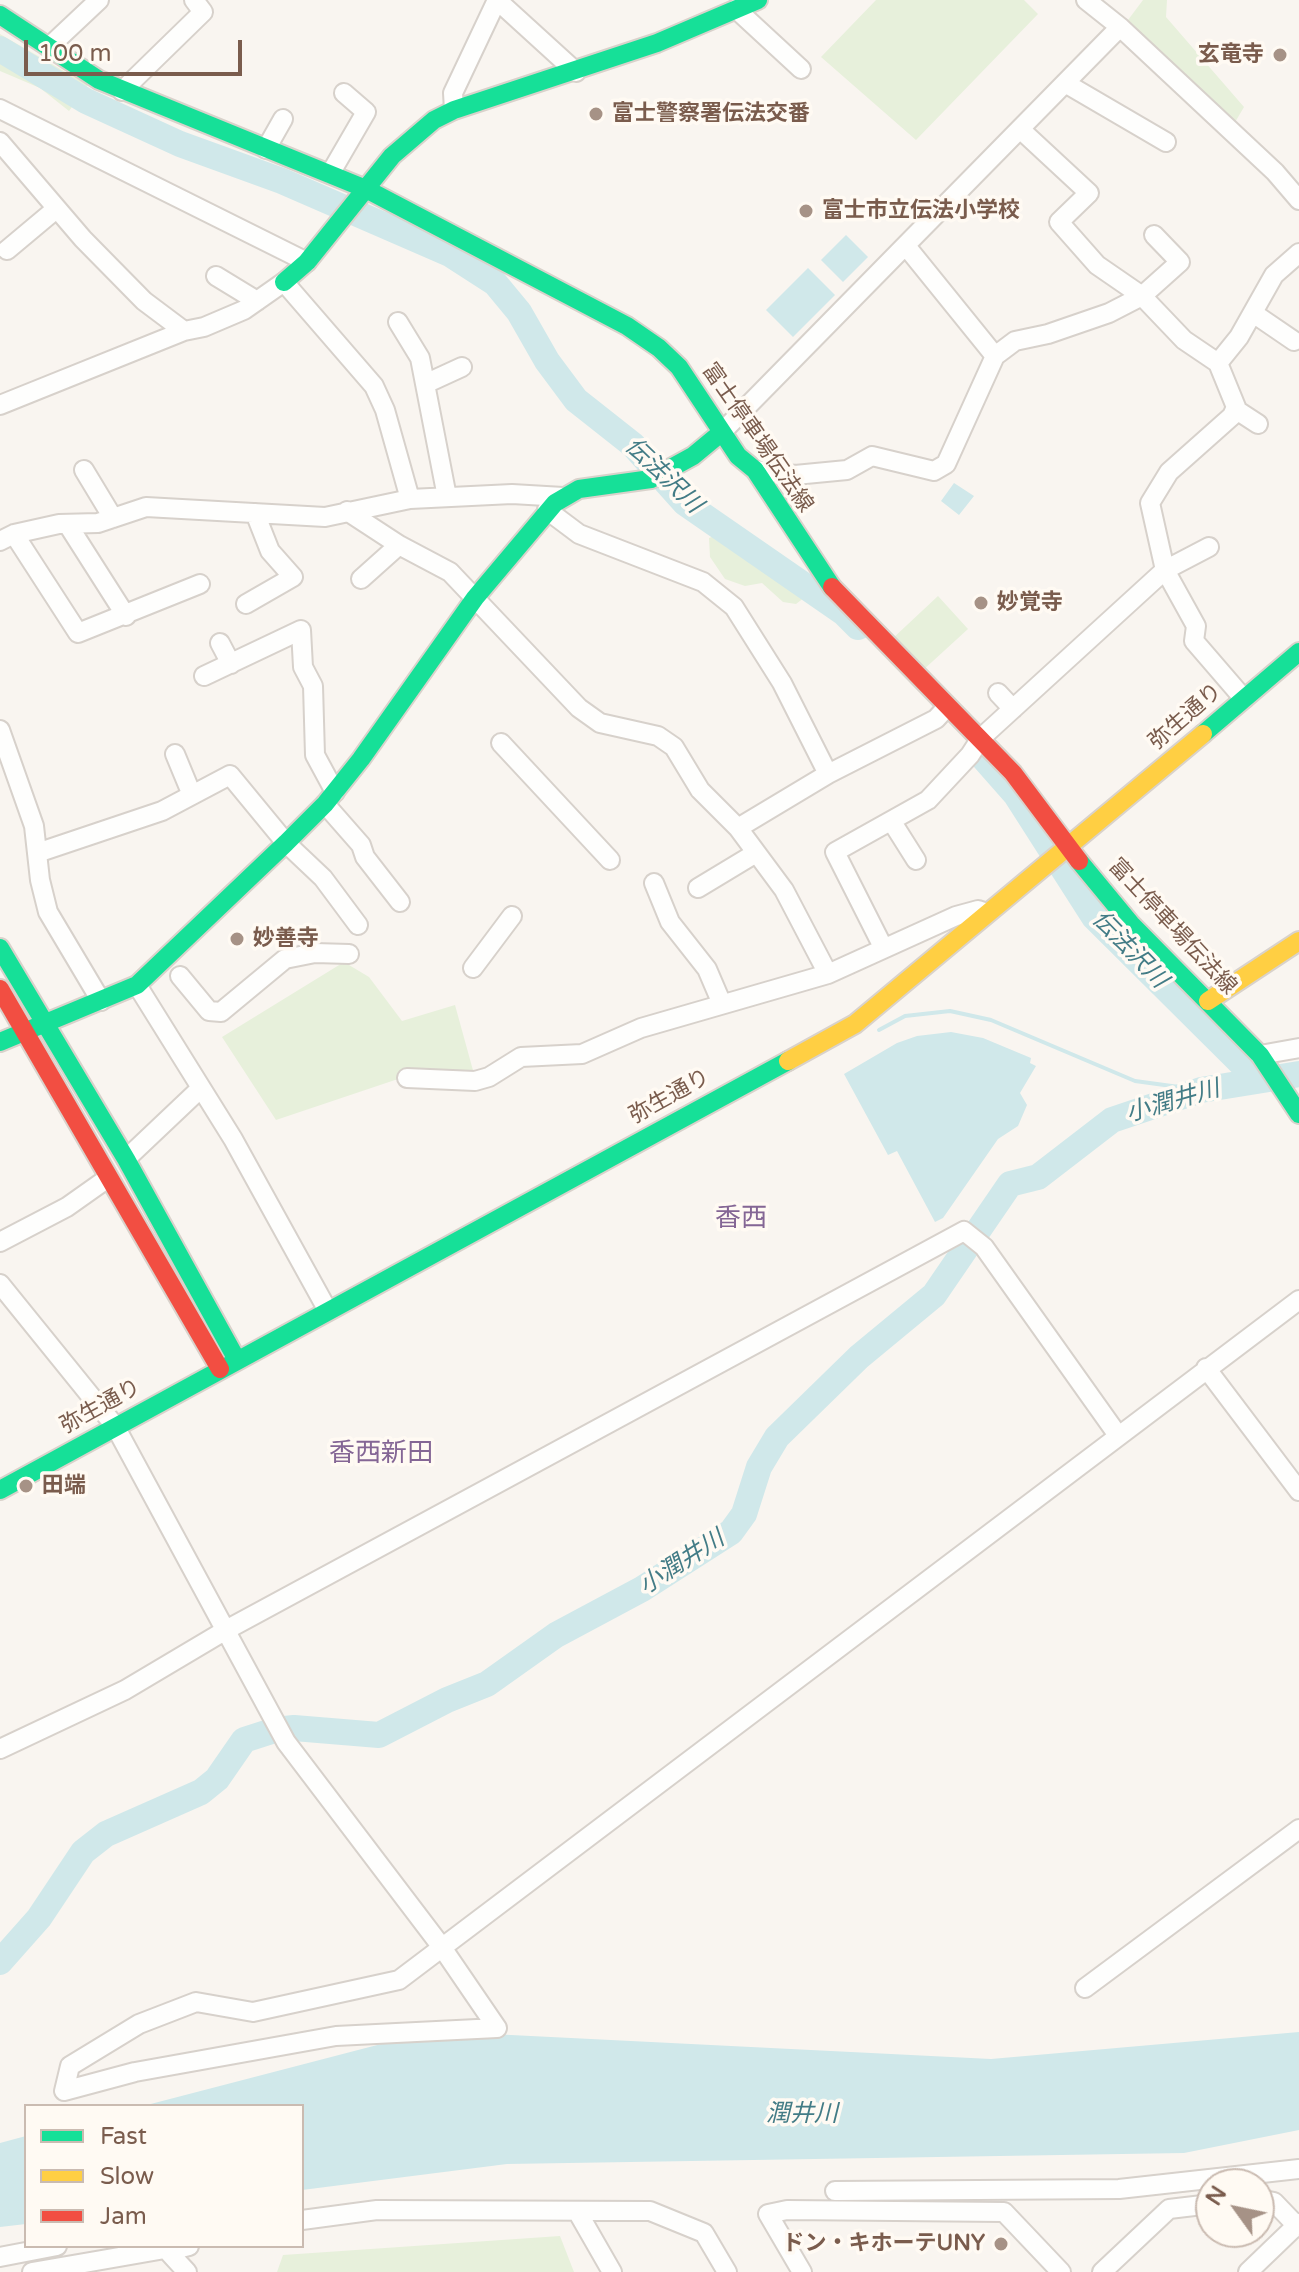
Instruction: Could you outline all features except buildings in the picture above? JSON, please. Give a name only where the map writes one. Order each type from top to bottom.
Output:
[{"type":"street","points":[[122,91],[203,12],[194,0]]},
{"type":"street","points":[[454,110],[453,93],[497,0],[576,72]]},
{"type":"street","points":[[0,405],[184,331],[204,327],[257,301],[307,262],[362,193],[417,132],[454,110],[576,72],[758,0]]},
{"type":"street","points":[[1086,0],[1120,27],[1275,172],[1299,200]]},
{"type":"street","points":[[49,47],[86,4]]},
{"type":"street","points":[[736,9],[801,69]]},
{"type":"street","name":"富士停車場伝法線","points":[[0,15],[122,91],[330,174],[627,326],[659,348],[679,367],[738,456],[755,470],[824,579],[942,712],[977,746],[1013,773],[1069,849],[1131,924],[1263,1059],[1298,1109]]},
{"type":"street","points":[[0,1042],[101,1001],[172,966],[330,798],[475,598],[547,510],[579,489],[616,481],[651,479],[693,456],[722,432],[1120,27]]},
{"type":"street","points":[[1065,83],[1166,142]]},
{"type":"street","points":[[330,174],[366,112],[344,93]]},
{"type":"street","points":[[0,109],[307,262]]},
{"type":"street","points":[[266,149],[283,119]]},
{"type":"street","points":[[1020,129],[1089,193],[1059,222],[1097,265],[1142,296],[1184,340],[1218,363],[1235,409],[1258,424]]},
{"type":"street","points":[[0,142],[56,209],[144,301],[184,331]]},
{"type":"street","points":[[7,250],[56,209]]},
{"type":"street","points":[[755,470],[795,475],[847,470],[872,456],[934,471],[946,464],[995,356],[1015,341],[1048,334],[1109,313],[1142,296],[1180,262],[1154,235]]},
{"type":"street","points":[[906,246],[995,356]]},
{"type":"street","points":[[1218,363],[1253,313],[1274,275],[1299,253]]},
{"type":"street","points":[[216,276],[257,301]]},
{"type":"street","points":[[284,282],[374,386],[385,410],[410,499]]},
{"type":"street","points":[[1253,313],[1294,341]]},
{"type":"street","points":[[398,322],[420,358],[447,497]]},
{"type":"street","points":[[425,384],[462,367]]},
{"type":"street","points":[[1235,409],[1232,416],[1169,472],[1150,503],[1165,570],[1196,626],[1194,641],[1244,699]]},
{"type":"street","points":[[84,470],[113,518]]},
{"type":"street","points":[[200,584],[78,633],[7,537],[113,518],[146,507],[325,517],[410,499],[512,494],[563,497]]},
{"type":"street","points":[[547,510],[579,534],[703,582],[734,607],[782,683],[828,774]]},
{"type":"street","points":[[347,511],[399,545],[450,572],[579,708],[600,723],[658,736],[674,747],[700,790],[738,828],[784,890],[828,974]]},
{"type":"street","points":[[246,604],[293,577],[270,551],[255,513]]},
{"type":"street","points":[[68,525],[126,616]]},
{"type":"street","points":[[361,579],[399,545]]},
{"type":"street","points":[[883,947],[835,852],[928,800],[1013,709],[1165,570],[1209,547]]},
{"type":"street","points":[[204,676],[301,630],[303,667],[313,686],[315,755],[330,798],[361,845],[365,857],[400,902]]},
{"type":"street","points":[[220,643],[231,664]]},
{"type":"street","name":"弥生通り","points":[[0,1490],[855,1024],[1069,849],[1299,652]]},
{"type":"street","points":[[998,693],[1013,709]]},
{"type":"street","points":[[738,828],[828,774],[942,712]]},
{"type":"street","points":[[0,730],[26,795],[40,880],[53,922],[101,1001]]},
{"type":"street","points":[[501,743],[610,860]]},
{"type":"street","points":[[175,754],[192,795]]},
{"type":"street","points":[[37,853],[162,811],[230,775],[286,843],[323,878],[358,925]]},
{"type":"street","points":[[892,822],[916,860]]},
{"type":"street","points":[[698,888],[756,853]]},
{"type":"street","points":[[654,883],[670,922],[707,969],[722,1004]]},
{"type":"street","points":[[407,1078],[475,1081],[489,1077],[521,1057],[582,1054],[628,1033],[828,974],[956,916],[978,910],[987,913]]},
{"type":"street","points":[[473,968],[512,916]]},
{"type":"street","points":[[1208,1001],[1299,941]]},
{"type":"street","points":[[0,948],[126,1159],[237,1360]]},
{"type":"street","points":[[172,966],[209,1011],[221,1012],[285,959],[315,953],[349,954]]},
{"type":"street","points":[[137,985],[201,1088],[328,1311]]},
{"type":"street","points":[[0,989],[220,1369]]},
{"type":"street","points":[[1263,1059],[1299,1048]]},
{"type":"street","points":[[126,1159],[201,1088]]},
{"type":"street","points":[[0,1242],[67,1207],[108,1178]]},
{"type":"street","points":[[0,1749],[125,1690],[226,1630],[964,1231],[984,1247],[1117,1434]]},
{"type":"street","points":[[0,1284],[115,1426],[286,1742],[441,1946],[497,2028],[336,2036],[135,2072],[64,2091],[70,2066],[139,2024],[196,2002],[253,2012],[399,1980],[441,1946],[1117,1434],[1299,1300]]},
{"type":"street","points":[[1206,1368],[1299,1491]]},
{"type":"street","points":[[1085,1988],[1299,1829]]},
{"type":"street","points":[[835,2191],[1119,2189],[1299,2169]]},
{"type":"street","points":[[1248,2272],[1298,2224],[1275,2203]]},
{"type":"street","points":[[1102,2272],[1169,2209],[1195,2206]]},
{"type":"street","points":[[304,2220],[377,2210],[650,2211],[704,2233],[727,2272]]},
{"type":"street","points":[[802,2272],[768,2214],[787,2210],[1004,2212],[1061,2272]]},
{"type":"street","points":[[577,2211],[612,2272]]},
{"type":"street","points":[[0,2257],[47,2248]]},
{"type":"street","points":[[32,2272],[166,2249],[187,2272]]},
{"type":"green space","points":[[876,0],[1024,0],[1038,14],[916,140],[821,57]]},
{"type":"green space","points":[[1143,0],[1167,0],[1166,17],[1244,107],[1234,124],[1125,24]]},
{"type":"green space","points":[[0,34],[88,85],[69,111],[40,88],[0,71]]},
{"type":"green space","points":[[730,530],[787,559],[813,591],[796,604],[783,602],[762,583],[745,586],[725,579],[710,557],[709,538]]},
{"type":"green space","points":[[938,596],[968,629],[921,672],[891,640]]},
{"type":"green space","points":[[344,962],[369,977],[402,1021],[455,1005],[474,1074],[395,1080],[276,1120],[222,1037]]},
{"type":"green space","points":[[560,2236],[574,2272],[277,2272],[283,2255]]},
{"type":"water","points":[[846,235],[868,257],[843,282],[821,260]]},
{"type":"water","points":[[808,268],[835,295],[793,337],[766,310]]},
{"type":"water","points":[[954,483],[974,496],[959,515],[941,501]]},
{"type":"water","points":[[951,1032],[983,1038],[1031,1058],[1030,1063],[1036,1066],[1020,1093],[1027,1105],[1018,1126],[998,1139],[943,1218],[935,1222],[897,1151],[888,1155],[844,1074],[897,1043],[917,1036]]},
{"type":"water","name":"潤井川","points":[[431,2031],[991,2059],[1299,2032],[1299,2130],[1184,2153],[507,2164],[304,2190],[304,2104],[151,2104]]},
{"type":"water","points":[[24,2137],[24,2224],[0,2227],[0,2143]]},
{"type":"waterway","name":"伝法沢川","points":[[0,49],[86,101],[180,144],[282,181],[450,254],[495,283],[519,312],[547,361],[576,400],[633,445],[685,503],[844,613],[858,627]]},
{"type":"waterway","name":"伝法沢川","points":[[979,753],[1016,795],[1094,917],[1258,1080]]},
{"type":"waterway","points":[[879,1030],[905,1016],[950,1011],[991,1020],[1135,1081],[1201,1090]]},
{"type":"waterway","name":"小潤井川","points":[[0,1962],[39,1918],[83,1852],[106,1834],[201,1792],[217,1779],[244,1740],[275,1730],[294,1728],[379,1735],[447,1700],[487,1684],[556,1635],[642,1589],[731,1532],[744,1514],[759,1467],[777,1437],[859,1357],[934,1295],[1010,1184],[1038,1177],[1112,1120],[1201,1090],[1299,1074]]},
{"type":"traffic: fast","points":[[284,282],[307,262],[392,156],[434,120],[454,110],[657,43],[758,0]]},
{"type":"traffic: fast","points":[[0,15],[99,80],[366,189],[627,326],[659,348],[679,367],[738,456],[755,470],[832,587]]},
{"type":"traffic: fast","points":[[0,1042],[137,985],[286,843],[325,804],[361,759],[475,598],[555,503],[579,489],[651,479],[693,456],[722,432]]},
{"type":"traffic: fast","points":[[1203,734],[1299,652]]},
{"type":"traffic: fast","points":[[1079,861],[1131,924],[1260,1055],[1299,1114]]},
{"type":"traffic: fast","points":[[0,948],[126,1159],[237,1360]]},
{"type":"traffic: fast","points":[[0,1490],[788,1061]]},
{"type":"traffic: slow","points":[[788,1061],[855,1024],[1203,734]]},
{"type":"traffic: slow","points":[[1208,1001],[1299,941]]},
{"type":"traffic: jam","points":[[832,587],[1013,773],[1079,861]]},
{"type":"traffic: jam","points":[[0,989],[220,1369]]},
{"type":"place","name":"玄竜寺","points":[[1280,55]]},
{"type":"place","name":"富士警察署伝法交番","points":[[596,114]]},
{"type":"place","name":"富士市立伝法小学校","points":[[806,211]]},
{"type":"place","name":"妙覚寺","points":[[981,603]]},
{"type":"place","name":"妙善寺","points":[[237,939]]},
{"type":"place","name":"田端","points":[[26,1486]]},
{"type":"place","name":"ドン・キホーテUNY","points":[[1001,2244]]},
{"type":"district","name":"香西","points":[[741,1219]]},
{"type":"district","name":"香西新田","points":[[381,1454]]}]
